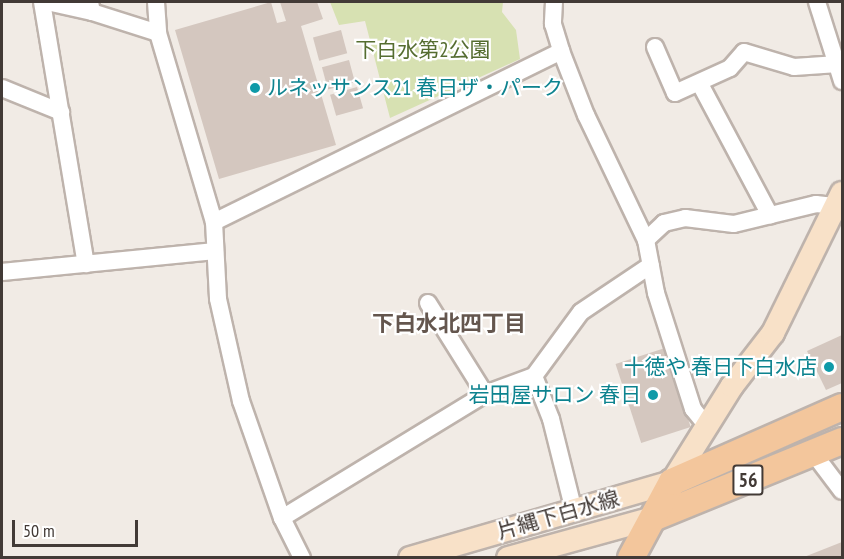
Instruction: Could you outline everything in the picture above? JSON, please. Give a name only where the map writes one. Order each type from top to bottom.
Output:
[{"type":"main road","points":[[631,558],[706,425],[773,333],[838,200]]},
{"type":"main road","name":"56","points":[[672,482],[843,407]]},
{"type":"main road","name":"56","points":[[653,518],[843,441]]},
{"type":"main road","name":"片縄下白水線","points":[[410,558],[672,482]]},
{"type":"main road","name":"片縄下白水線","points":[[508,558],[653,518]]},
{"type":"street","points":[[42,2],[86,264]]},
{"type":"street","points":[[47,2],[91,7],[158,33]]},
{"type":"street","points":[[156,2],[158,33],[214,222],[218,299],[241,401],[282,518],[302,558]]},
{"type":"street","points":[[554,2],[553,24],[561,51],[586,114],[646,240],[651,266],[693,409],[706,425]]},
{"type":"street","points":[[817,2],[843,81]]},
{"type":"street","points":[[655,47],[675,93],[700,84],[730,68],[744,52],[794,67],[838,64]]},
{"type":"street","points":[[214,222],[561,51]]},
{"type":"street","points":[[700,84],[770,215]]},
{"type":"street","points":[[2,88],[61,112]]},
{"type":"street","points":[[646,240],[664,223],[685,218],[734,224],[838,200]]},
{"type":"street","points":[[2,272],[215,251]]},
{"type":"street","points":[[282,518],[485,394],[534,376],[581,312],[651,266]]},
{"type":"street","points":[[428,303],[485,394]]},
{"type":"street","points":[[534,376],[551,419],[574,511]]},
{"type":"street","points":[[814,453],[843,491]]},
{"type":"green space","name":"下白水第2公園","points":[[330,2],[503,2],[502,12],[516,30],[520,59],[390,118],[365,21],[339,25]]},
{"type":"building","name":"ルネッサンス21 春日ザ・パーク","points":[[271,2],[277,23],[286,21],[280,2],[317,2],[323,19],[301,26],[336,145],[219,179],[175,30]]},
{"type":"building","points":[[341,30],[347,53],[319,61],[313,38]]},
{"type":"building","points":[[349,60],[355,82],[328,89],[322,67]]},
{"type":"building","points":[[357,87],[363,108],[336,116],[330,95]]},
{"type":"building","name":"十徳や 春日下白水店","points":[[842,335],[842,383],[826,390],[807,351]]},
{"type":"building","name":"岩田屋サロン 春日","points":[[665,348],[691,427],[641,443],[616,364]]},
{"type":"building","points":[[842,542],[842,558],[804,558],[804,557]]},
{"type":"place","name":"ルネッサンス21 春日ザ・パーク","points":[[255,88]]},
{"type":"place","name":"十徳や 春日下白水店","points":[[829,367]]},
{"type":"place","name":"岩田屋サロン 春日","points":[[653,395]]},
{"type":"district","name":"下白水北四丁目","points":[[449,324]]}]
